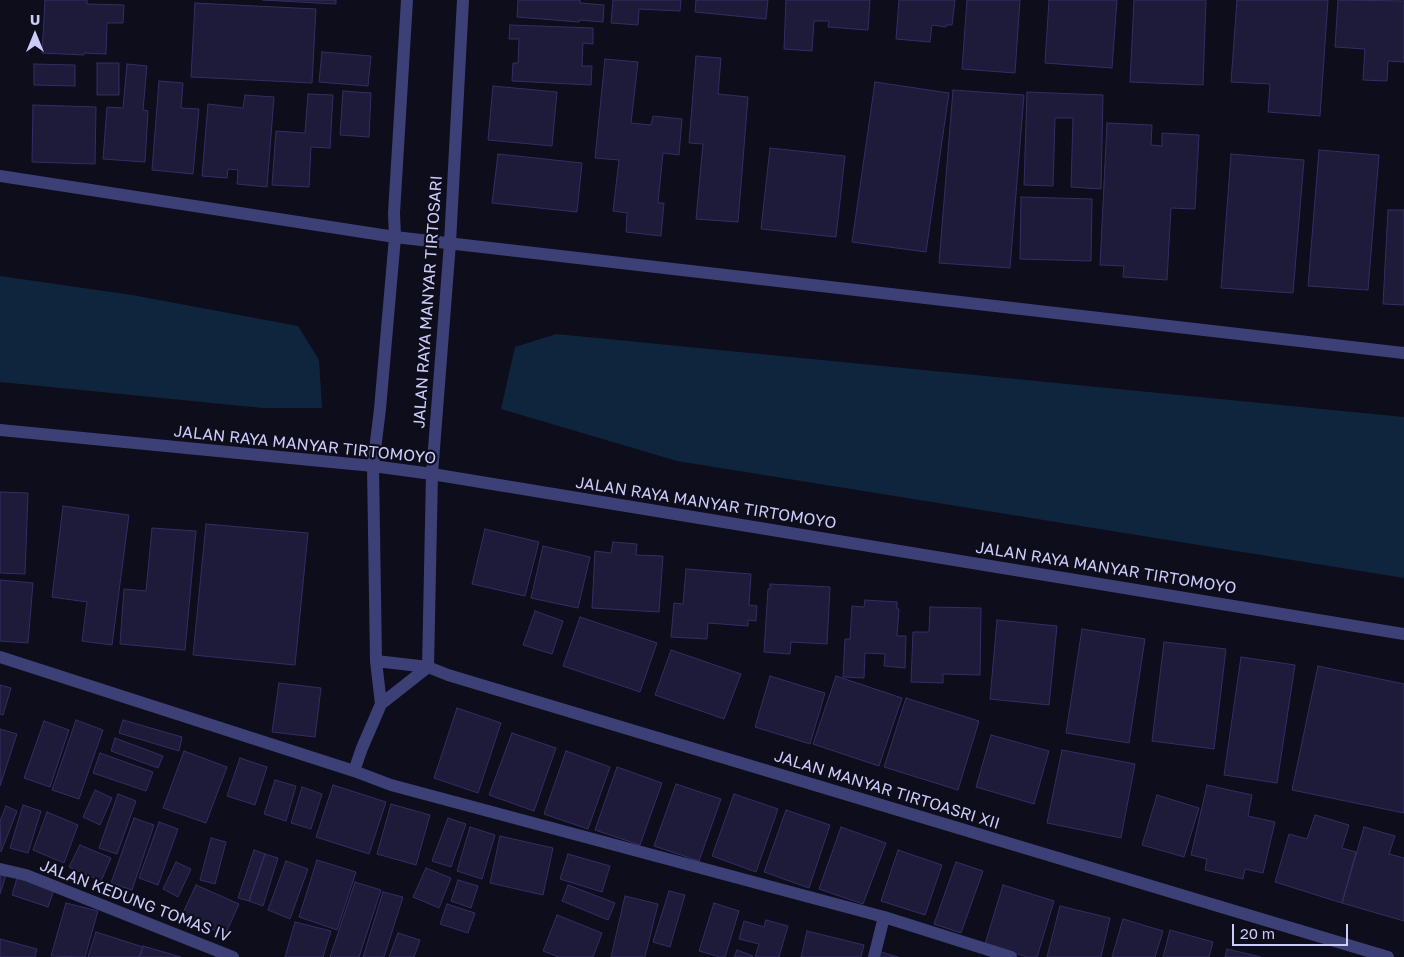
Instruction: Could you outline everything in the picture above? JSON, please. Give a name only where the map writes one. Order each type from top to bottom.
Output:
[{"type":"street","points":[[381,704],[376,661],[372,466],[380,409],[395,237],[394,213],[407,0]]},
{"type":"street","name":"JALAN RAYA MANYAR TIRTOSARI","points":[[428,667],[432,474],[450,243],[463,0]]},
{"type":"street","points":[[0,176],[395,237],[1404,353]]},
{"type":"street","name":"JALAN RAYA MANYAR TIRTOMOYO","points":[[0,430],[372,466],[432,474],[1404,634]]},
{"type":"street","points":[[0,657],[356,767],[391,785],[884,917],[1011,957]]},
{"type":"street","name":"JALAN MANYAR TIRTOASRI XII","points":[[376,661],[428,667],[457,678],[1388,957]]},
{"type":"street","points":[[356,767],[381,704],[428,667]]},
{"type":"street","name":"JALAN KEDUNG TOMAS IV","points":[[0,869],[26,876],[233,957]]},
{"type":"street","points":[[874,957],[884,917]]},
{"type":"water","points":[[0,276],[132,295],[298,326],[319,360],[322,408],[263,408],[0,382]]},
{"type":"water","points":[[556,334],[1404,417],[1404,578],[677,461],[501,409],[515,347]]},
{"type":"building","points":[[45,0],[87,0],[87,4],[124,5],[123,23],[107,23],[106,54],[42,53]]},
{"type":"building","points":[[263,0],[336,0],[336,4]]},
{"type":"building","points":[[518,0],[580,0],[580,3],[604,5],[603,22],[517,17]]},
{"type":"building","points":[[613,0],[681,0],[680,11],[639,9],[638,25],[611,23]]},
{"type":"building","points":[[696,0],[768,0],[766,19],[695,12]]},
{"type":"building","points":[[786,0],[870,0],[868,30],[828,27],[829,21],[814,21],[812,51],[784,49]]},
{"type":"building","points":[[899,0],[955,0],[952,25],[946,25],[946,27],[932,25],[930,42],[896,39]]},
{"type":"building","points":[[967,0],[1020,0],[1015,73],[962,69]]},
{"type":"building","points":[[1049,0],[1117,0],[1112,68],[1045,63]]},
{"type":"building","points":[[1134,0],[1206,0],[1203,85],[1130,82]]},
{"type":"building","points":[[1237,0],[1328,0],[1320,116],[1268,112],[1270,84],[1231,82]]},
{"type":"building","points":[[1338,0],[1404,1],[1404,62],[1388,61],[1387,81],[1363,80],[1365,49],[1335,47]]},
{"type":"building","points":[[195,3],[316,9],[312,83],[191,77]]},
{"type":"building","points":[[510,25],[593,28],[593,44],[583,43],[582,66],[592,66],[591,85],[512,81],[513,63],[518,63],[519,39],[509,39]]},
{"type":"building","points":[[322,52],[371,56],[368,86],[319,82]]},
{"type":"building","points":[[696,56],[721,58],[718,94],[748,97],[738,222],[696,219],[703,144],[689,143]]},
{"type":"building","points":[[605,59],[638,62],[631,123],[651,125],[653,116],[682,119],[679,155],[663,153],[658,203],[664,203],[661,236],[626,232],[627,213],[613,211],[619,160],[595,158]]},
{"type":"building","points":[[97,63],[119,63],[119,95],[97,95]]},
{"type":"building","points":[[34,64],[75,65],[75,86],[34,85]]},
{"type":"building","points":[[127,64],[147,66],[143,110],[148,111],[145,162],[103,159],[107,107],[123,108]]},
{"type":"building","points":[[159,81],[183,83],[181,108],[199,109],[193,174],[152,170]]},
{"type":"building","points":[[875,82],[949,93],[926,252],[852,242]]},
{"type":"building","points":[[493,86],[557,92],[552,146],[488,140]]},
{"type":"building","points":[[953,90],[1024,95],[1010,268],[939,263]]},
{"type":"building","points":[[343,91],[371,93],[369,137],[340,135]]},
{"type":"building","points":[[1027,92],[1103,95],[1101,189],[1071,187],[1073,118],[1055,118],[1053,186],[1024,185]]},
{"type":"building","points":[[308,94],[333,95],[330,148],[311,147],[309,187],[272,185],[276,131],[305,133]]},
{"type":"building","points":[[245,95],[274,97],[267,187],[237,184],[238,170],[228,169],[227,178],[202,176],[208,104],[243,108]]},
{"type":"building","points":[[33,105],[96,107],[95,164],[32,162]]},
{"type":"building","points":[[1107,123],[1152,125],[1151,145],[1162,146],[1162,133],[1199,135],[1195,209],[1171,208],[1167,280],[1123,277],[1124,266],[1100,265]]},
{"type":"building","points":[[770,148],[845,156],[836,237],[761,229]]},
{"type":"building","points":[[1319,150],[1379,155],[1368,290],[1308,286]]},
{"type":"building","points":[[498,154],[582,163],[577,212],[492,203]]},
{"type":"building","points":[[1231,154],[1304,160],[1293,293],[1221,288]]},
{"type":"building","points":[[1021,197],[1092,199],[1091,261],[1020,259]]},
{"type":"building","points":[[1388,210],[1404,210],[1404,305],[1383,304]]},
{"type":"building","points":[[0,492],[28,493],[25,574],[0,573]]},
{"type":"building","points":[[63,506],[129,515],[112,645],[82,641],[87,602],[52,597]]},
{"type":"building","points":[[206,524],[308,533],[295,665],[193,655]]},
{"type":"building","points":[[152,528],[196,531],[185,650],[120,644],[124,589],[146,591]]},
{"type":"building","points":[[485,529],[539,542],[525,596],[472,584]]},
{"type":"building","points":[[613,542],[637,544],[636,555],[663,556],[659,612],[592,608],[595,551],[611,553]]},
{"type":"building","points":[[543,546],[590,557],[578,608],[531,598]]},
{"type":"building","points":[[686,569],[751,574],[749,605],[757,606],[756,621],[748,620],[748,626],[708,623],[707,639],[671,637],[674,603],[683,604]]},
{"type":"building","points":[[0,580],[33,583],[28,643],[0,641]]},
{"type":"building","points":[[770,584],[830,587],[827,644],[791,642],[790,654],[764,652],[768,589],[770,589]]},
{"type":"building","points":[[865,600],[897,602],[897,609],[899,609],[897,636],[906,636],[905,668],[884,666],[885,654],[865,653],[864,678],[843,677],[845,639],[850,639],[852,606],[864,607]]},
{"type":"building","points":[[930,607],[981,608],[980,675],[943,674],[943,683],[911,682],[913,632],[929,632]]},
{"type":"building","points":[[535,611],[563,621],[552,654],[523,645]]},
{"type":"building","points":[[580,617],[657,643],[640,692],[563,666]]},
{"type":"building","points":[[997,620],[1057,626],[1049,705],[990,699]]},
{"type":"building","points":[[1082,629],[1145,639],[1129,743],[1066,733]]},
{"type":"building","points":[[1164,642],[1226,649],[1214,749],[1152,741]]},
{"type":"building","points":[[671,650],[741,674],[724,719],[655,695]]},
{"type":"building","points":[[1241,657],[1295,665],[1277,783],[1224,775]]},
{"type":"building","points":[[1318,666],[1404,684],[1404,813],[1292,790]]},
{"type":"building","points":[[770,676],[825,693],[810,744],[755,727]]},
{"type":"building","points":[[836,676],[902,698],[879,766],[813,744]]},
{"type":"building","points":[[279,683],[321,688],[315,737],[272,732]]},
{"type":"building","points":[[0,685],[11,688],[3,715],[0,714]]},
{"type":"building","points":[[906,698],[979,721],[958,790],[884,767]]},
{"type":"building","points":[[457,708],[501,723],[478,793],[434,778]]},
{"type":"building","points":[[76,720],[103,730],[79,799],[52,790]]},
{"type":"building","points":[[123,720],[182,737],[179,751],[119,733]]},
{"type":"building","points":[[44,721],[69,730],[50,787],[24,778]]},
{"type":"building","points":[[0,729],[17,734],[0,786]]},
{"type":"building","points":[[512,733],[556,748],[534,811],[489,795]]},
{"type":"building","points":[[991,735],[1049,751],[1034,804],[976,787]]},
{"type":"building","points":[[115,738],[163,756],[158,768],[111,751]]},
{"type":"building","points":[[1062,750],[1135,764],[1121,838],[1047,823]]},
{"type":"building","points":[[184,751],[227,767],[206,823],[163,808]]},
{"type":"building","points":[[566,751],[610,767],[588,829],[544,814]]},
{"type":"building","points":[[100,753],[153,772],[146,791],[93,773]]},
{"type":"building","points":[[240,758],[267,767],[255,805],[227,796]]},
{"type":"building","points":[[617,767],[662,783],[640,845],[595,830]]},
{"type":"building","points":[[275,780],[296,786],[286,821],[264,814]]},
{"type":"building","points":[[676,784],[721,799],[699,861],[654,846]]},
{"type":"building","points":[[333,785],[386,802],[369,854],[316,837]]},
{"type":"building","points":[[1207,785],[1252,795],[1248,816],[1275,822],[1263,873],[1245,869],[1243,879],[1205,870],[1207,859],[1191,855]]},
{"type":"building","points":[[302,787],[322,794],[311,829],[291,823]]},
{"type":"building","points":[[95,790],[112,798],[100,825],[83,817]]},
{"type":"building","points":[[118,794],[136,801],[117,854],[99,848]]},
{"type":"building","points":[[734,794],[778,809],[756,872],[712,856]]},
{"type":"building","points":[[1157,795],[1199,808],[1184,857],[1142,845]]},
{"type":"building","points":[[391,804],[430,815],[416,865],[377,854]]},
{"type":"building","points":[[23,805],[41,811],[28,853],[10,848]]},
{"type":"building","points":[[6,806],[17,811],[1,852],[0,821]]},
{"type":"building","points":[[786,810],[830,825],[809,888],[764,872]]},
{"type":"building","points":[[47,812],[78,825],[64,863],[33,850]]},
{"type":"building","points":[[1315,815],[1349,825],[1342,848],[1356,852],[1342,903],[1275,882],[1289,834],[1307,839]]},
{"type":"building","points":[[134,818],[154,825],[132,890],[111,883]]},
{"type":"building","points":[[448,818],[466,824],[451,867],[432,861]]},
{"type":"building","points":[[159,822],[178,829],[158,885],[139,878]]},
{"type":"building","points":[[470,827],[495,835],[482,879],[457,871]]},
{"type":"building","points":[[841,827],[886,843],[863,904],[819,889]]},
{"type":"building","points":[[1364,827],[1395,836],[1389,854],[1404,858],[1404,921],[1342,903]]},
{"type":"building","points":[[500,836],[553,848],[543,895],[490,883]]},
{"type":"building","points":[[211,838],[226,842],[215,884],[200,880]]},
{"type":"building","points":[[80,845],[111,858],[101,881],[69,867]]},
{"type":"building","points":[[254,850],[265,854],[249,901],[238,898]]},
{"type":"building","points":[[898,850],[942,865],[925,915],[881,901]]},
{"type":"building","points":[[265,854],[278,858],[263,906],[249,901]]},
{"type":"building","points":[[568,854],[610,866],[602,892],[560,879]]},
{"type":"building","points":[[317,860],[356,872],[337,930],[299,917]]},
{"type":"building","points":[[286,861],[308,869],[290,919],[268,910]]},
{"type":"building","points":[[176,862],[191,869],[178,897],[163,889]]},
{"type":"building","points":[[956,862],[983,871],[961,933],[934,924]]},
{"type":"building","points":[[426,868],[451,878],[439,908],[413,897]]},
{"type":"building","points":[[0,873],[6,875],[0,894]]},
{"type":"building","points":[[17,878],[54,890],[48,907],[12,895]]},
{"type":"building","points":[[458,880],[478,886],[471,908],[451,901]]},
{"type":"building","points":[[355,882],[381,890],[359,957],[330,957]]},
{"type":"building","points":[[196,885],[239,904],[225,935],[182,915]]},
{"type":"building","points":[[568,885],[615,903],[608,920],[562,901]]},
{"type":"building","points":[[1003,885],[1054,901],[1037,957],[1027,957],[985,944]]},
{"type":"building","points":[[669,891],[685,895],[670,947],[653,942]]},
{"type":"building","points":[[383,892],[403,897],[384,957],[363,957]]},
{"type":"building","points":[[625,896],[658,904],[645,957],[611,957]]},
{"type":"building","points":[[66,903],[98,911],[85,957],[51,956]]},
{"type":"building","points":[[714,903],[739,911],[725,957],[699,951]]},
{"type":"building","points":[[447,904],[475,913],[468,933],[440,924]]},
{"type":"building","points":[[1060,906],[1110,918],[1101,957],[1047,957]]},
{"type":"building","points":[[557,915],[602,933],[593,957],[559,957],[543,951]]},
{"type":"building","points":[[1123,919],[1163,931],[1155,957],[1112,957]]},
{"type":"building","points":[[766,920],[788,926],[779,957],[755,957],[759,944],[739,939],[744,921],[764,927]]},
{"type":"building","points":[[295,922],[331,931],[323,957],[285,957]]},
{"type":"building","points":[[1170,930],[1213,942],[1209,957],[1163,957]]},
{"type":"building","points":[[807,931],[864,945],[861,957],[801,957]]},
{"type":"building","points":[[96,932],[143,947],[139,957],[88,957]]},
{"type":"building","points":[[398,933],[420,940],[414,957],[389,957]]},
{"type":"building","points":[[0,939],[37,949],[35,957],[0,957]]},
{"type":"building","points":[[143,946],[181,957],[140,957]]},
{"type":"building","points":[[1227,949],[1261,957],[1225,957]]},
{"type":"building","points":[[737,950],[753,956],[734,957]]},
{"type":"building","points":[[878,951],[898,957],[876,957]]}]
